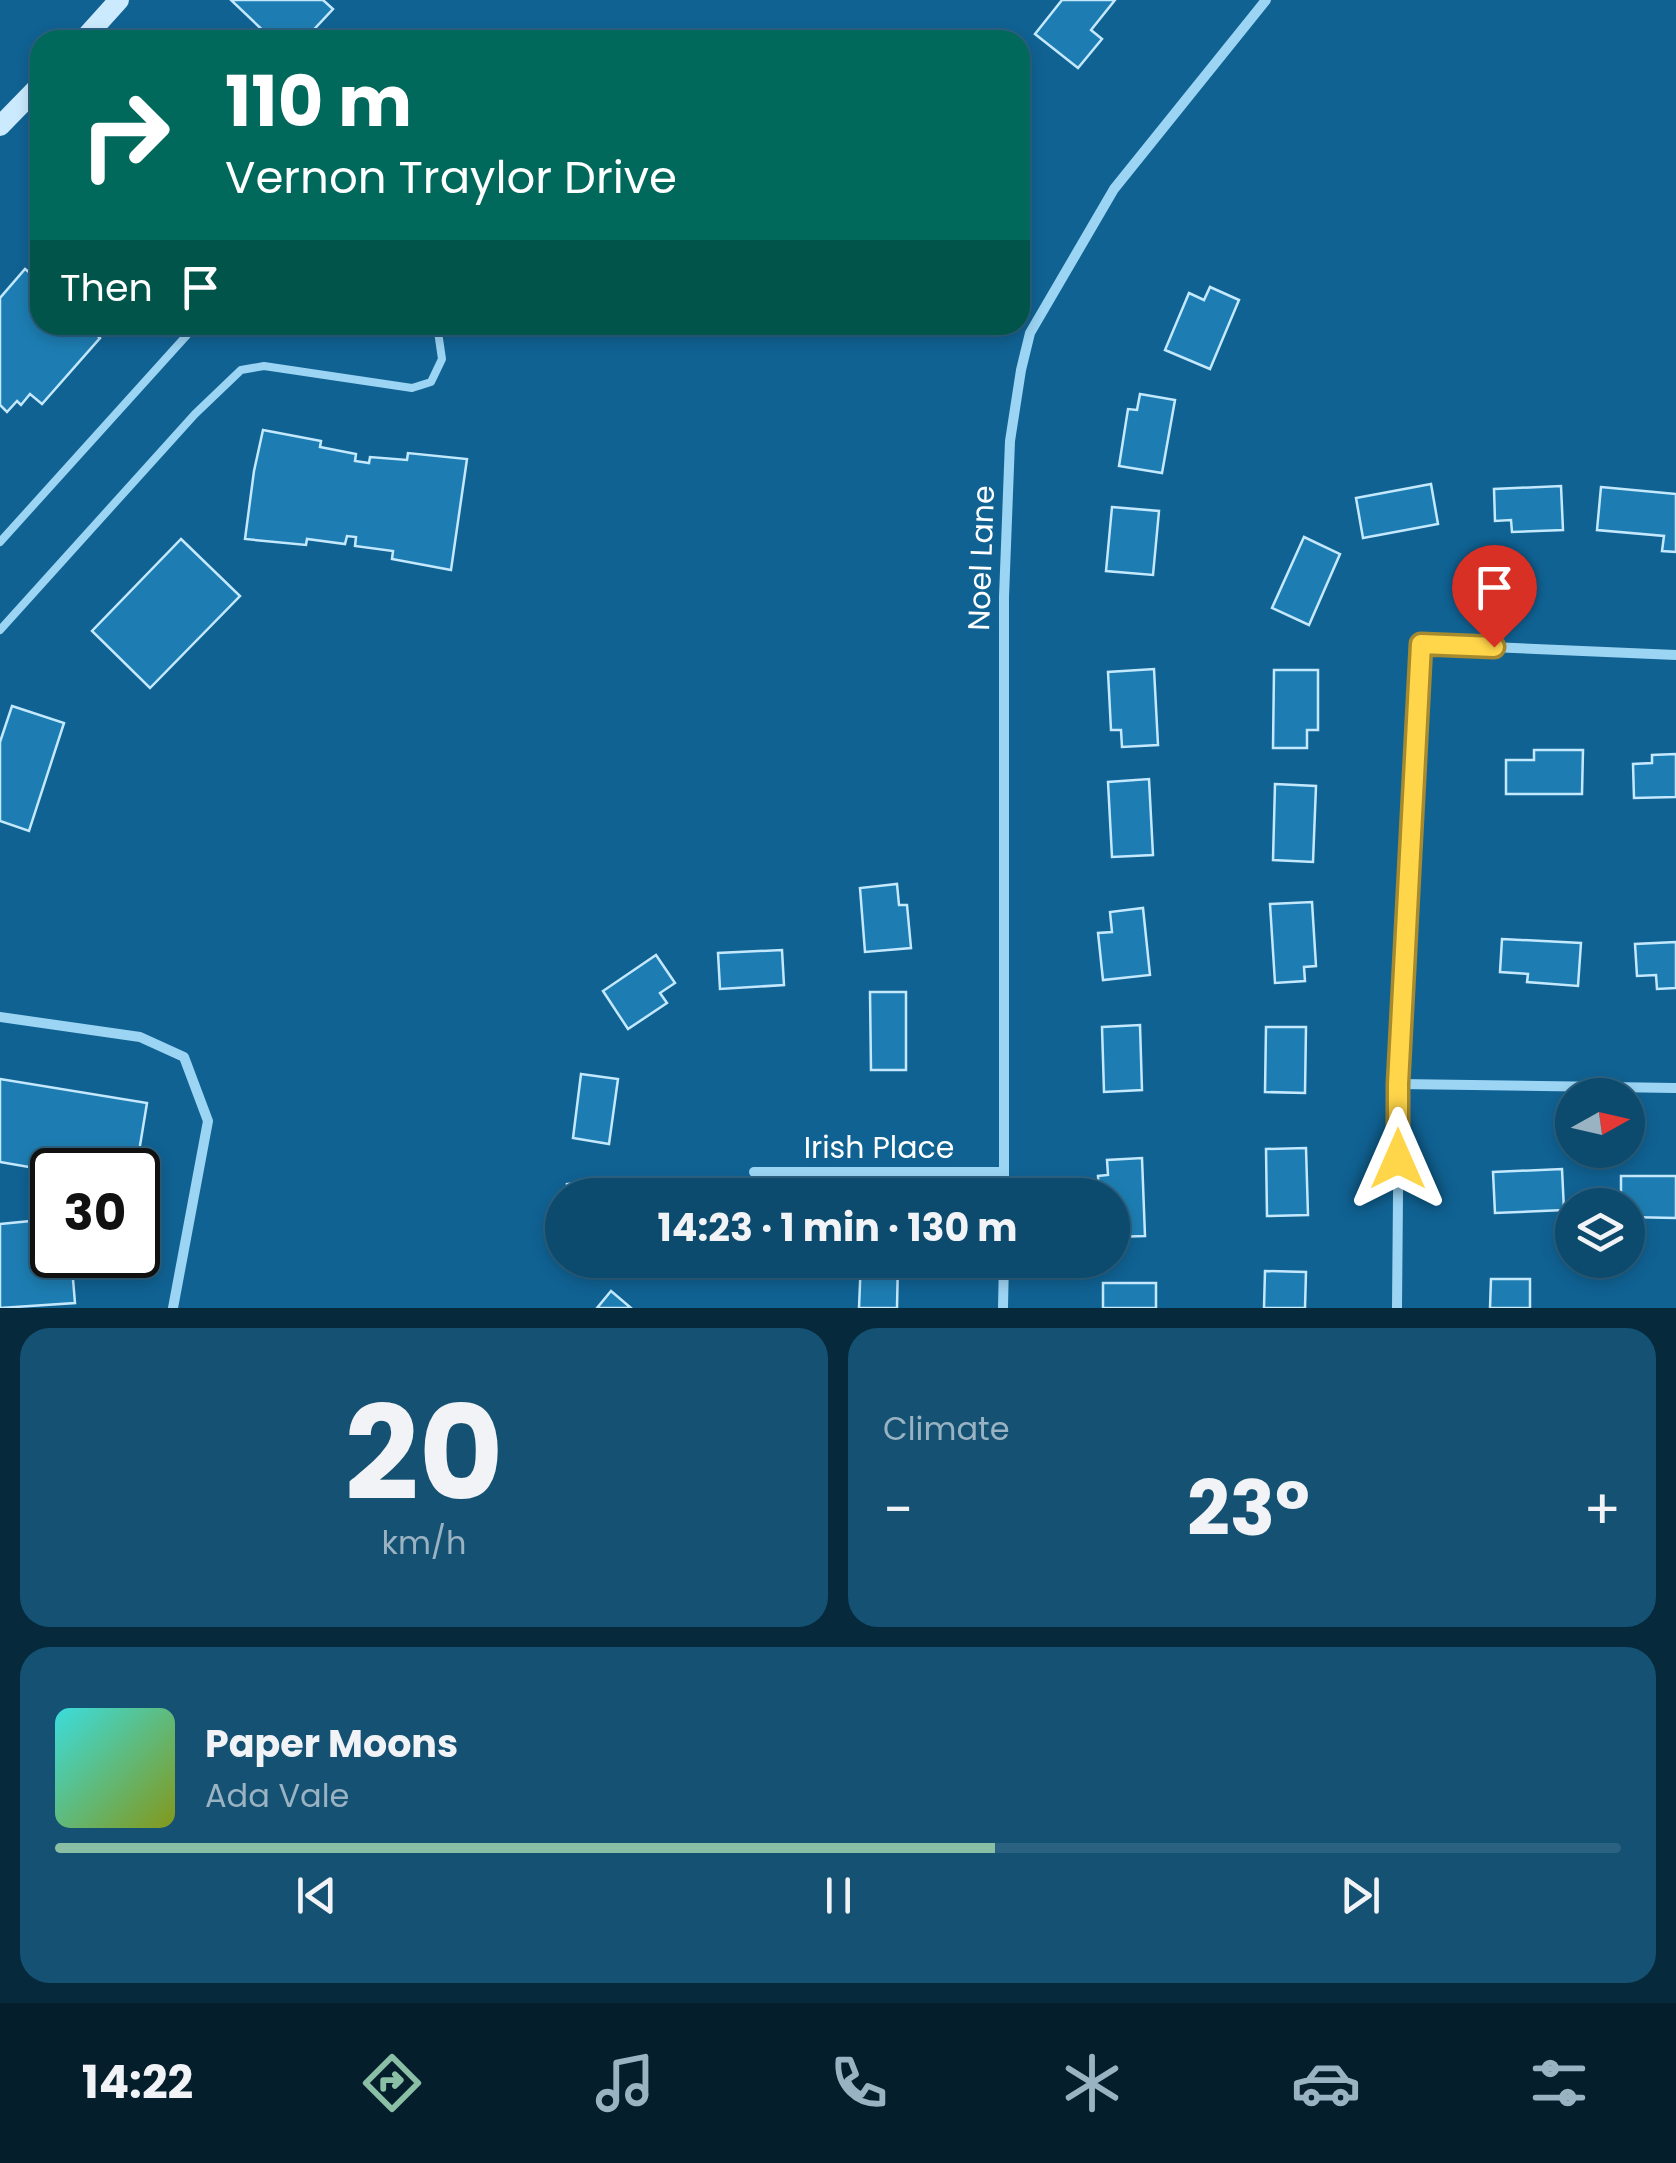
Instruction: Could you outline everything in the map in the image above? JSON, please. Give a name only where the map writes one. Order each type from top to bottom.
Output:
[{"type":"main road","points":[[91,30],[118,0]]},
{"type":"main road","points":[[0,126],[30,95]]},
{"type":"street","name":"Noel Lane","points":[[1030,333],[1114,188],[1266,0]]},
{"type":"street","name":"Noel Lane","points":[[1004,1178],[1004,596],[1010,441],[1030,335]]},
{"type":"street","points":[[1397,1308],[1398,1084],[1421,644],[1676,654]]},
{"type":"street","points":[[0,1017],[140,1037],[184,1057],[208,1121],[173,1308]]},
{"type":"street","points":[[1398,1084],[1676,1088]]},
{"type":"street","name":"Irish Place","points":[[754,1172],[1004,1172]]},
{"type":"street","points":[[1003,1308],[1004,1278]]},
{"type":"lane","points":[[0,542],[187,335]]},
{"type":"lane","points":[[0,630],[194,414],[241,370],[264,366],[412,388],[431,382],[442,359],[438,335]]},
{"type":"building","points":[[231,0],[323,0],[333,9],[313,30],[262,30]]},
{"type":"building","points":[[1062,0],[1115,0],[1091,30],[1102,39],[1078,68],[1035,34]]},
{"type":"building","points":[[25,269],[30,273],[30,335],[100,338],[42,404],[30,394],[21,405],[17,401],[7,412],[0,405],[0,298]]},
{"type":"building","points":[[1210,287],[1239,300],[1210,369],[1165,350],[1189,293],[1204,300]]},
{"type":"building","points":[[1140,394],[1175,400],[1162,473],[1119,466],[1128,409],[1137,410]]},
{"type":"building","points":[[263,430],[321,441],[320,447],[356,454],[355,461],[369,463],[370,457],[407,460],[408,453],[467,459],[451,570],[392,559],[393,551],[355,546],[356,537],[347,536],[345,544],[307,539],[306,545],[245,539]]},
{"type":"building","points":[[1431,484],[1438,524],[1363,538],[1356,498]]},
{"type":"building","points":[[1561,486],[1563,530],[1512,532],[1511,520],[1495,521],[1494,489]]},
{"type":"building","points":[[1601,487],[1676,494],[1676,552],[1662,551],[1664,536],[1597,530]]},
{"type":"building","points":[[1112,507],[1159,511],[1153,575],[1106,571]]},
{"type":"building","points":[[1304,537],[1340,554],[1309,625],[1272,608]]},
{"type":"building","points":[[181,539],[240,596],[150,688],[92,631]]},
{"type":"building","points":[[1154,669],[1158,745],[1122,747],[1121,730],[1111,730],[1108,672]]},
{"type":"building","points":[[1274,670],[1318,670],[1318,730],[1307,730],[1307,748],[1273,748]]},
{"type":"building","points":[[12,706],[64,723],[29,831],[0,821],[0,742]]},
{"type":"building","points":[[1534,750],[1583,750],[1582,794],[1506,794],[1506,760],[1534,760]]},
{"type":"building","points":[[1676,754],[1676,797],[1634,798],[1633,764],[1652,763],[1652,755]]},
{"type":"building","points":[[1149,779],[1153,855],[1112,857],[1108,782]]},
{"type":"building","points":[[1275,784],[1316,786],[1313,862],[1273,860]]},
{"type":"building","points":[[897,884],[899,905],[907,905],[911,948],[865,952],[860,888]]},
{"type":"building","points":[[1312,902],[1316,966],[1304,967],[1305,981],[1275,983],[1270,904]]},
{"type":"building","points":[[1143,908],[1150,975],[1103,980],[1098,933],[1112,932],[1110,912]]},
{"type":"building","points":[[1502,939],[1581,943],[1578,986],[1527,982],[1528,974],[1500,972]]},
{"type":"building","points":[[1676,942],[1676,988],[1657,989],[1656,975],[1637,976],[1635,944]]},
{"type":"building","points":[[782,950],[784,985],[720,989],[718,953]]},
{"type":"building","points":[[656,955],[675,983],[660,993],[667,1003],[628,1029],[603,991]]},
{"type":"building","points":[[870,992],[906,992],[906,1070],[871,1070]]},
{"type":"building","points":[[1140,1025],[1142,1090],[1104,1092],[1102,1027]]},
{"type":"building","points":[[1266,1027],[1306,1027],[1305,1093],[1265,1092]]},
{"type":"building","points":[[581,1074],[618,1079],[609,1144],[573,1138]]},
{"type":"building","points":[[0,1079],[147,1103],[140,1148],[30,1148],[30,1167],[0,1162]]},
{"type":"building","points":[[1306,1148],[1308,1215],[1267,1216],[1266,1149]]},
{"type":"building","points":[[1142,1158],[1145,1236],[1130,1236],[1130,1178],[1098,1178],[1108,1175],[1107,1160]]},
{"type":"building","points":[[1562,1169],[1563,1188],[1555,1188],[1555,1210],[1495,1213],[1493,1172]]},
{"type":"building","points":[[1621,1176],[1676,1176],[1676,1218],[1645,1217],[1645,1188],[1621,1188]]},
{"type":"building","points":[[30,1221],[30,1278],[73,1278],[75,1303],[0,1308],[0,1224]]},
{"type":"building","points":[[1265,1271],[1306,1272],[1305,1308],[1264,1308]]},
{"type":"building","points":[[860,1278],[898,1278],[897,1308],[859,1308]]},
{"type":"building","points":[[1491,1279],[1530,1279],[1530,1308],[1490,1308]]},
{"type":"building","points":[[1103,1283],[1156,1283],[1156,1308],[1103,1308]]},
{"type":"building","points":[[611,1291],[631,1308],[597,1308]]},
{"type":"route","points":[[1398,1159],[1398,1084],[1421,644],[1494,647]]}]
